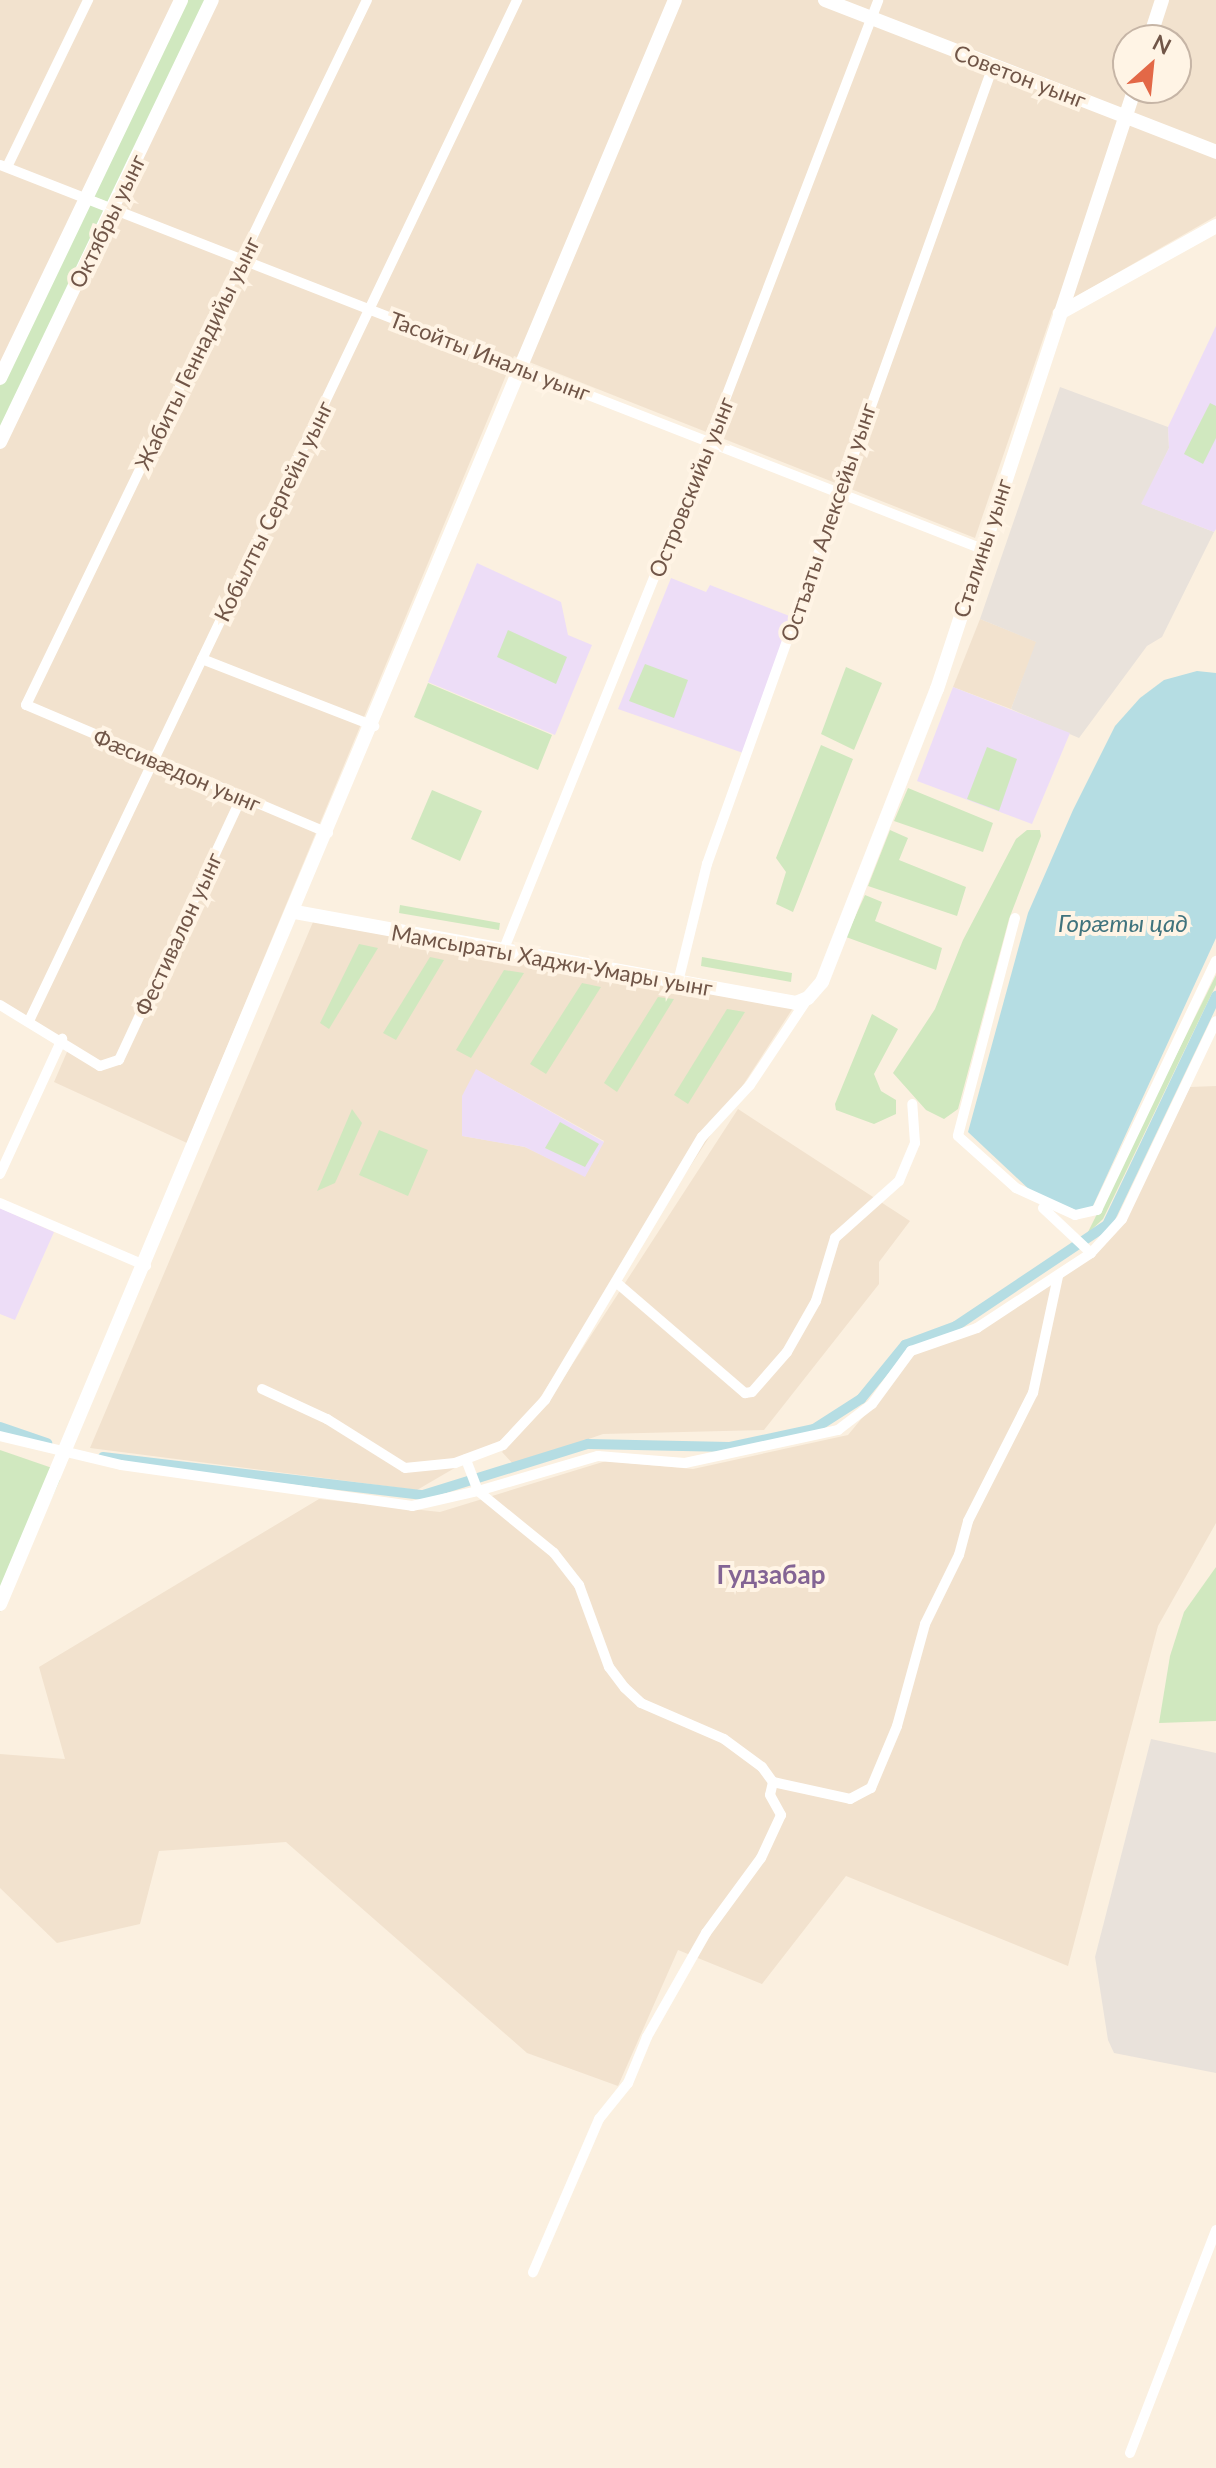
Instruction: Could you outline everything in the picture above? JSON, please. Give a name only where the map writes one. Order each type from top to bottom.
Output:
[{"type":"street","points":[[4,166],[88,0]]},
{"type":"street","name":"Октябры уынг","points":[[0,378],[181,0]]},
{"type":"street","name":"Октябры уынг","points":[[0,442],[212,0]]},
{"type":"street","name":"Жабиты Геннадийы уынг","points":[[26,705],[367,0]]},
{"type":"street","name":"Кобылты Сергейы уынг","points":[[29,1021],[517,0]]},
{"type":"street","points":[[0,1604],[67,1455],[374,726],[675,0]]},
{"type":"street","name":"Советон уынг","points":[[825,0],[1216,152]]},
{"type":"street","name":"Островскийы уынг","points":[[503,951],[708,444],[878,0]]},
{"type":"street","points":[[1154,24],[1162,0]]},
{"type":"street","name":"Остъаты Алексейы уынг","points":[[678,982],[707,864],[837,493],[993,66]]},
{"type":"street","name":"Сталины уынг","points":[[808,998],[822,982],[937,689],[980,548],[1129,104]]},
{"type":"street","name":"Тасойты Иналы уынг","points":[[4,166],[369,310],[525,367],[708,444],[980,548]]},
{"type":"street","points":[[1060,313],[1216,226]]},
{"type":"street","points":[[202,659],[374,726]]},
{"type":"street","name":"Фæсивæдон уынг","points":[[26,705],[328,833]]},
{"type":"street","name":"Фестивалон уынг","points":[[62,1039],[77,1055],[111,1066],[129,1039],[241,798]]},
{"type":"street","name":"Мамсыраты Хаджи-Умары уынг","points":[[295,912],[796,1003],[808,998]]},
{"type":"street","points":[[1015,918],[958,1136],[1078,1236],[1091,1253]]},
{"type":"street","points":[[1032,1198],[1075,1215],[1097,1210],[1216,961]]},
{"type":"street","points":[[262,1389],[363,1438],[405,1468],[467,1462],[503,1445],[545,1400],[702,1137],[750,1085],[808,998]]},
{"type":"street","points":[[0,1005],[62,1039],[0,1174]]},
{"type":"street","points":[[0,1436],[67,1455],[412,1506],[598,1456],[685,1463],[838,1430],[872,1404],[911,1351],[977,1328],[1091,1253],[1122,1219],[1216,1021]]},
{"type":"street","points":[[617,1283],[745,1393],[752,1392],[787,1352],[816,1301],[835,1238],[899,1181],[915,1143],[912,1104]]},
{"type":"street","points":[[0,1203],[146,1266]]},
{"type":"street","points":[[467,1462],[478,1489],[554,1553],[579,1585],[609,1667],[641,1703],[724,1739],[773,1782],[850,1799],[871,1788],[897,1726],[925,1624],[959,1555],[968,1521],[1033,1393],[1058,1276]]},
{"type":"street","points":[[533,2272],[599,2119],[628,2083],[647,2037],[706,1933],[778,1831],[781,1815],[770,1795],[773,1782]]},
{"type":"street","points":[[1130,2453],[1216,2230]]},
{"type":"shaded area","points":[[0,0],[1216,0],[1216,216],[1053,310],[975,538],[514,356],[187,1143],[54,1082],[70,1045],[0,1000]]},
{"type":"shaded area","points":[[1216,326],[1214,532],[1141,504],[1169,448],[1168,427]]},
{"type":"shaded area","points":[[1060,387],[1168,427],[1169,448],[1142,504],[1214,532],[1162,637],[1147,646],[1079,738],[1011,709],[1036,642],[980,619]]},
{"type":"shaded area","points":[[477,563],[561,602],[568,635],[592,645],[555,735],[428,682]]},
{"type":"shaded area","points":[[671,578],[706,592],[710,585],[792,617],[746,754],[618,709]]},
{"type":"shaded area","points":[[980,619],[1037,642],[1011,709],[953,687]]},
{"type":"shaded area","points":[[953,687],[1070,733],[1032,824],[917,781]]},
{"type":"shaded area","points":[[313,922],[793,1008],[536,1404],[506,1438],[417,1490],[90,1448]],"holes":[[[477,1070],[604,1141],[585,1176],[525,1147],[463,1136]]]},
{"type":"shaded area","points":[[476,1069],[604,1142],[585,1177],[525,1147],[462,1136],[462,1096]]},
{"type":"shaded area","points":[[1216,1086],[1216,1523],[1158,1626],[1068,1966],[846,1876],[762,1984],[678,1950],[618,2086],[527,2053],[286,1842],[159,1851],[140,1924],[57,1943],[0,1888],[0,1754],[65,1759],[39,1667],[319,1499],[440,1512],[606,1461],[693,1469],[848,1435],[915,1354],[979,1331],[1124,1223],[1190,1087]]},
{"type":"shaded area","points":[[738,1109],[910,1221],[879,1262],[879,1284],[764,1430],[603,1434],[514,1465],[502,1452],[551,1397]]},
{"type":"shaded area","points":[[0,1208],[54,1232],[15,1320],[0,1314]]},
{"type":"shaded area","points":[[1151,1739],[1216,1753],[1216,2073],[1114,2053],[1108,2040],[1095,1957]]},
{"type":"green space","points":[[186,0],[209,0],[110,203],[93,196]]},
{"type":"green space","points":[[89,204],[106,211],[0,434],[0,386]]},
{"type":"green space","points":[[1210,403],[1216,406],[1216,438],[1203,464],[1184,454]]},
{"type":"green space","points":[[508,630],[567,657],[556,684],[497,657]]},
{"type":"green space","points":[[645,664],[688,680],[674,718],[629,701]]},
{"type":"green space","points":[[846,667],[882,683],[854,750],[821,734]]},
{"type":"green space","points":[[428,683],[552,735],[538,770],[414,717]]},
{"type":"green space","points":[[821,745],[853,759],[793,912],[776,904],[786,872],[776,858]]},
{"type":"green space","points":[[987,747],[1017,759],[999,811],[967,799]]},
{"type":"green space","points":[[908,788],[993,823],[983,852],[894,821]]},
{"type":"green space","points":[[432,790],[482,811],[460,861],[411,839]]},
{"type":"green space","points":[[890,830],[908,838],[899,860],[966,887],[957,916],[868,886]]},
{"type":"green space","points":[[1027,830],[1040,830],[1041,836],[1009,919],[958,1109],[944,1119],[926,1110],[893,1073],[935,1009],[963,940],[1016,839]]},
{"type":"green space","points":[[865,895],[882,902],[875,921],[942,948],[936,970],[846,937]]},
{"type":"green space","points":[[400,905],[500,923],[499,930],[399,913]]},
{"type":"green space","points":[[359,944],[378,948],[329,1029],[320,1023]]},
{"type":"green space","points":[[430,957],[444,960],[396,1040],[383,1033]]},
{"type":"green space","points":[[702,957],[792,973],[791,982],[701,966]]},
{"type":"green space","points":[[504,970],[524,973],[471,1058],[456,1050]]},
{"type":"green space","points":[[1216,975],[1216,985],[1103,1219],[1087,1234]]},
{"type":"green space","points":[[582,983],[601,987],[546,1074],[530,1064]]},
{"type":"green space","points":[[658,997],[674,999],[617,1092],[604,1083]]},
{"type":"green space","points":[[727,1009],[745,1012],[688,1104],[674,1095]]},
{"type":"green space","points":[[872,1014],[898,1029],[874,1074],[881,1091],[896,1100],[896,1114],[874,1124],[836,1110],[835,1104]]},
{"type":"green space","points":[[352,1109],[362,1123],[335,1183],[317,1191]]},
{"type":"green space","points":[[560,1122],[599,1144],[585,1167],[545,1148]]},
{"type":"green space","points":[[379,1130],[428,1150],[408,1196],[359,1175]]},
{"type":"green space","points":[[0,1450],[58,1470],[60,1480],[0,1612]]},
{"type":"green space","points":[[1216,1567],[1216,1721],[1159,1723],[1170,1656],[1184,1612]]},
{"type":"water","name":"Горӕты цад","points":[[1197,671],[1216,673],[1216,938],[1092,1208],[1078,1211],[1033,1193],[968,1132],[1028,913],[1073,810],[1115,726],[1140,698],[1164,680]]},
{"type":"waterway","points":[[103,1457],[423,1495],[588,1444],[730,1447],[814,1429],[861,1399],[905,1345],[956,1326],[1107,1225],[1216,996]]},
{"type":"waterway","points":[[0,1427],[47,1443]]},
{"type":"district","name":"Гудзабар","points":[[771,1575]]}]
